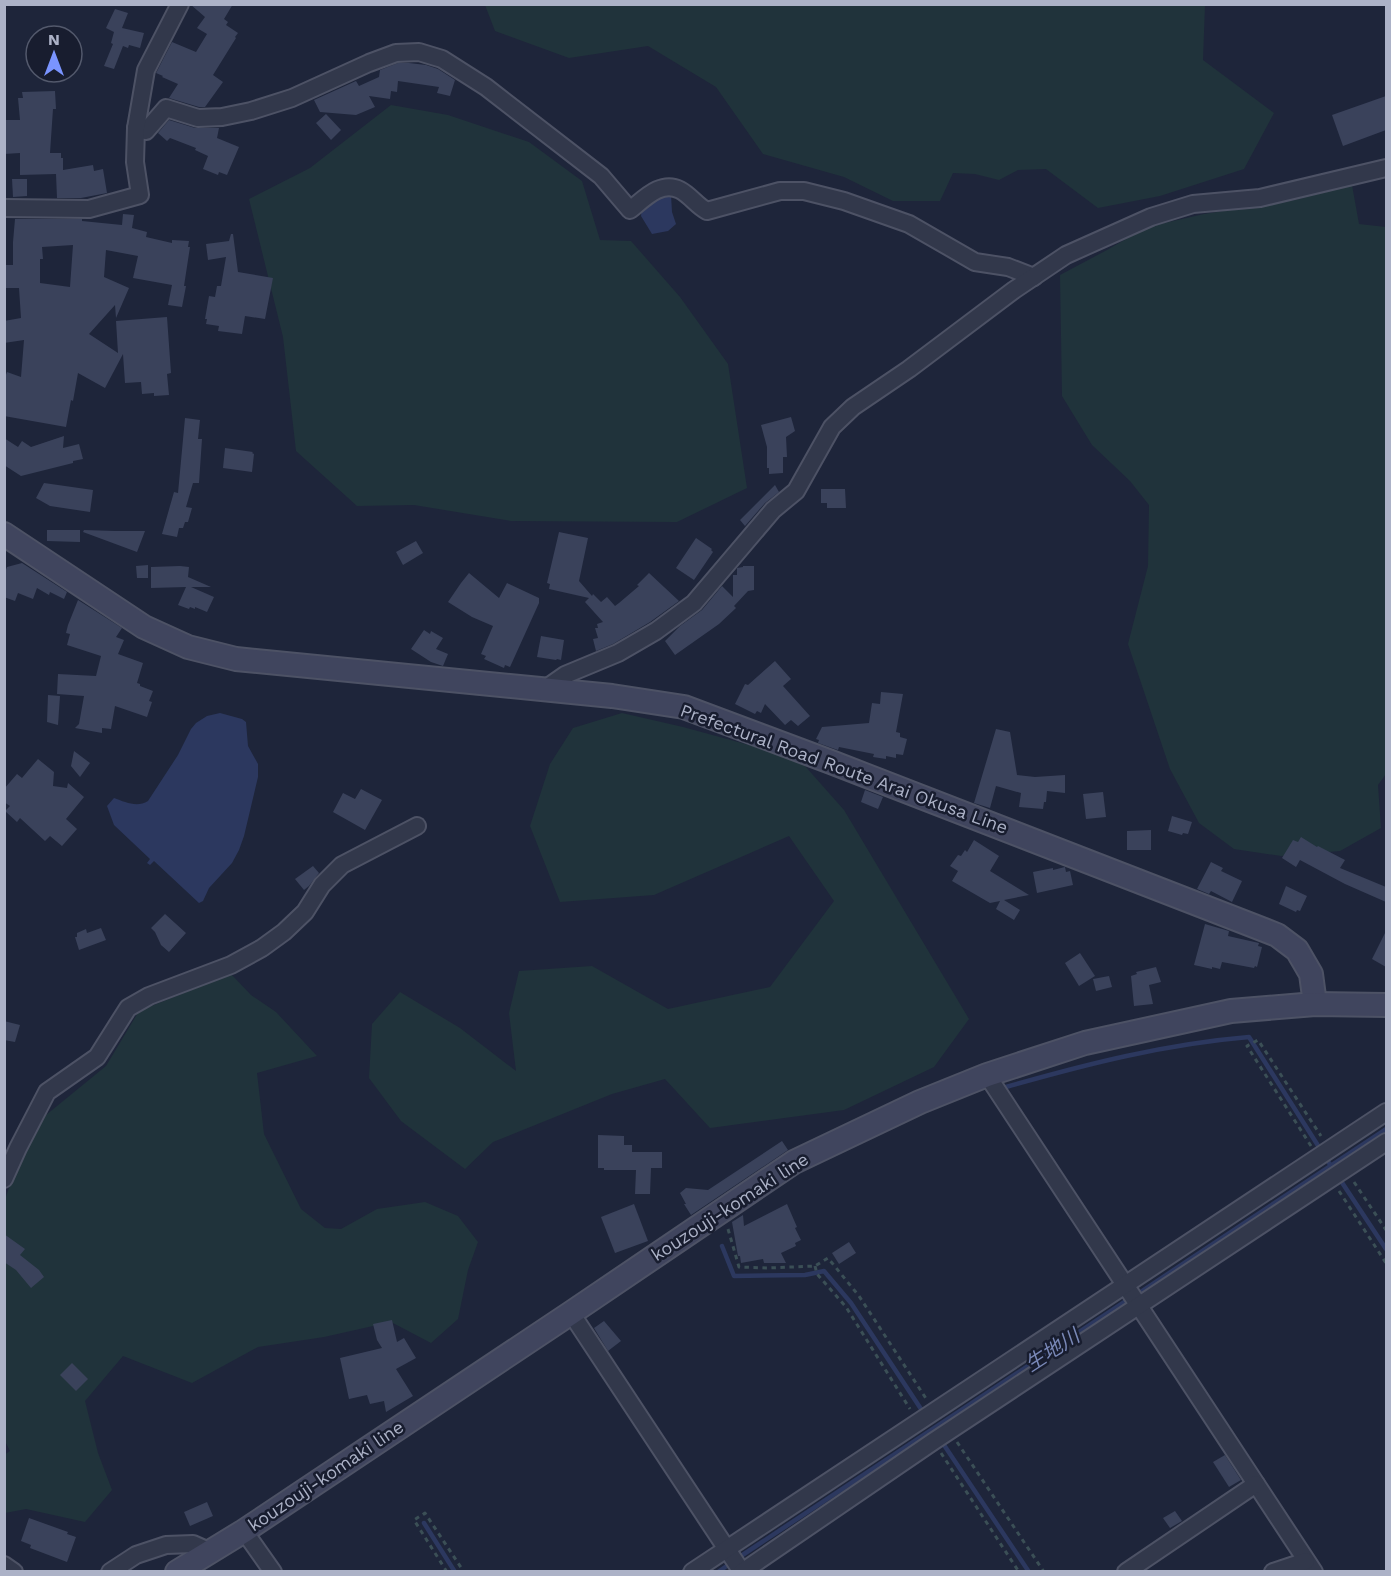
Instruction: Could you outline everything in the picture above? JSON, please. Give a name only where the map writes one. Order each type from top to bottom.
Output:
[{"type":"main road","name":"Prefectural Road Route Arai Okusa Line","points":[[9,536],[144,627],[188,647],[236,659],[612,696],[684,707],[1277,935],[1297,950],[1311,974],[1315,1004]]},
{"type":"main road","name":"kouzouji-komaki line","points":[[177,1572],[244,1531],[794,1162],[920,1102],[987,1075],[1085,1043],[1220,1013],[1315,1004],[1386,1005]]},
{"type":"street","points":[[4,208],[89,209],[140,195],[135,162],[136,128],[146,70],[180,4]]},
{"type":"street","points":[[136,128],[146,131],[165,108],[198,118],[222,117],[251,111],[292,98],[396,53],[419,52],[442,58],[486,87],[601,176],[630,210],[659,188],[668,186],[681,190],[699,207],[707,211],[780,191],[804,191],[844,201],[909,224],[975,262],[1008,267],[1034,277]]},
{"type":"street","points":[[544,689],[565,675],[618,653],[656,631],[694,603],[773,510],[796,491],[832,427],[853,407],[1066,255],[1151,217],[1193,204],[1260,198],[1386,168]]},
{"type":"street","points":[[4,1179],[47,1092],[97,1057],[128,1008],[149,996],[231,965],[262,948],[285,932],[304,912],[322,885],[342,865],[417,826]]},
{"type":"street","points":[[987,1075],[1310,1566],[1273,1572]]},
{"type":"street","points":[[692,1572],[1386,1112]]},
{"type":"street","points":[[571,1313],[742,1572],[949,1431],[1386,1142]]},
{"type":"street","points":[[1126,1572],[1256,1484]]},
{"type":"street","points":[[244,1531],[273,1572]]},
{"type":"street","points":[[110,1572],[136,1555],[165,1545],[193,1544],[211,1552]]},
{"type":"street","points":[[4,1565],[14,1572]]},
{"type":"path","points":[[1258,1040],[1324,1153],[1247,1046],[1258,1040]]},
{"type":"path","points":[[1346,1169],[1386,1230]]},
{"type":"path","points":[[1331,1179],[1386,1263]]},
{"type":"path","points":[[726,1223],[739,1268],[815,1266],[828,1258],[859,1296],[934,1411]]},
{"type":"path","points":[[815,1266],[817,1274],[846,1307],[918,1422]]},
{"type":"path","points":[[949,1431],[1044,1572]]},
{"type":"path","points":[[934,1442],[1019,1572]]},
{"type":"path","points":[[447,1572],[414,1520],[425,1513],[464,1572]]},
{"type":"shaded area","points":[[485,5],[1205,5],[1203,60],[1274,113],[1244,169],[1160,196],[1098,208],[1046,169],[1018,170],[999,180],[975,174],[953,173],[940,201],[893,201],[844,177],[763,154],[716,87],[648,46],[569,58],[495,31]]},
{"type":"shaded area","points":[[391,105],[448,115],[529,142],[582,181],[600,240],[631,241],[680,297],[728,364],[747,488],[677,522],[511,521],[414,505],[357,506],[296,451],[283,337],[249,199],[310,168]]},
{"type":"shaded area","points":[[1352,185],[1359,224],[1386,227],[1386,774],[1378,785],[1381,828],[1340,851],[1281,856],[1234,849],[1199,823],[1170,769],[1128,644],[1148,566],[1149,505],[1130,481],[1092,445],[1062,396],[1060,275],[1147,227],[1204,214],[1295,200]]},
{"type":"shaded area","points":[[622,713],[797,757],[844,810],[969,1019],[934,1067],[844,1110],[710,1128],[665,1079],[612,1094],[493,1142],[465,1169],[401,1121],[369,1078],[372,1024],[400,992],[460,1028],[516,1071],[509,1013],[519,971],[592,966],[668,1009],[770,987],[834,901],[789,836],[654,895],[560,902],[530,826],[550,764],[573,728]]},
{"type":"shaded area","points":[[231,974],[251,995],[276,1012],[317,1056],[257,1073],[264,1134],[301,1209],[325,1228],[341,1229],[377,1209],[425,1202],[458,1216],[478,1242],[468,1270],[458,1319],[431,1343],[391,1322],[324,1337],[258,1347],[192,1383],[123,1356],[85,1401],[98,1453],[112,1490],[85,1522],[26,1509],[5,1513],[4,1455],[10,1451],[4,1439],[4,1202],[14,1174],[46,1115],[106,1066],[139,1011]]},
{"type":"water","points":[[663,193],[671,195],[672,212],[676,224],[668,231],[652,234],[641,216],[642,207]]},
{"type":"water","points":[[220,713],[246,722],[248,746],[258,764],[258,777],[239,850],[232,863],[209,888],[203,901],[199,903],[154,861],[150,865],[147,863],[150,859],[114,825],[107,806],[114,798],[135,804],[148,801],[178,755],[191,729],[207,716]]},
{"type":"building","points":[[190,4],[233,4],[224,19],[228,22],[226,25],[238,33],[213,75],[223,82],[205,107],[169,98],[178,84],[156,73],[172,42],[196,52],[207,34],[197,28],[205,17]]},
{"type":"building","points":[[115,9],[128,13],[122,28],[144,33],[140,48],[123,46],[114,69],[104,66],[113,44],[111,43],[114,32],[106,28]]},
{"type":"building","points":[[398,63],[426,65],[438,69],[455,80],[450,96],[437,93],[439,87],[398,81],[397,92],[391,91],[390,99],[369,96],[375,107],[356,115],[320,112],[314,100],[356,81],[359,86],[379,77],[380,70]]},
{"type":"building","points":[[55,91],[56,109],[53,109],[50,153],[61,153],[63,170],[93,165],[94,171],[103,169],[107,193],[81,198],[57,198],[56,174],[20,175],[20,153],[4,154],[4,120],[20,120],[18,98],[23,98],[22,92]]},
{"type":"building","points":[[1386,96],[1386,130],[1343,146],[1332,115]]},
{"type":"building","points":[[326,114],[341,130],[331,140],[316,123]]},
{"type":"building","points":[[169,120],[195,128],[219,128],[217,138],[239,147],[227,175],[219,172],[218,175],[203,169],[208,156],[195,150],[196,148],[170,138],[167,141],[158,133]]},
{"type":"building","points":[[12,179],[27,179],[27,196],[13,197]]},
{"type":"building","points":[[123,214],[134,215],[132,228],[147,232],[146,237],[172,243],[172,240],[189,241],[182,307],[168,305],[172,285],[133,278],[138,256],[106,250],[104,277],[129,288],[116,318],[115,305],[89,334],[118,353],[116,321],[167,317],[171,373],[167,374],[169,395],[142,394],[141,382],[125,383],[123,354],[105,388],[78,373],[66,427],[4,416],[4,380],[7,372],[21,377],[24,340],[4,343],[4,321],[21,318],[19,288],[4,288],[4,265],[13,265],[15,219],[82,219],[82,221],[122,225]],"holes":[[[73,245],[70,287],[40,283],[42,247]]]},
{"type":"building","points":[[233,234],[238,272],[273,278],[265,319],[245,316],[242,334],[218,331],[219,326],[206,324],[207,319],[205,319],[209,296],[215,297],[217,286],[221,286],[226,257],[208,260],[206,244],[229,241]]},
{"type":"building","points":[[791,417],[795,431],[786,437],[787,457],[783,457],[783,473],[769,474],[767,447],[761,425]]},
{"type":"building","points":[[185,418],[200,420],[198,439],[202,439],[199,483],[193,483],[186,507],[192,508],[188,522],[185,522],[183,528],[179,528],[177,537],[162,534],[174,492],[178,493]]},
{"type":"building","points":[[64,436],[63,448],[79,444],[83,459],[21,476],[4,465],[4,438],[18,447],[22,441],[31,447]]},
{"type":"building","points":[[225,448],[253,452],[252,472],[223,468]]},
{"type":"building","points":[[44,483],[93,490],[90,512],[50,506],[36,498]]},
{"type":"building","points":[[775,485],[779,492],[765,503],[745,526],[740,520]]},
{"type":"building","points":[[821,489],[845,489],[846,508],[827,508],[827,503],[821,503]]},
{"type":"building","points":[[47,530],[80,530],[80,542],[47,541]]},
{"type":"building","points":[[84,530],[145,531],[137,552],[83,532]]},
{"type":"building","points":[[559,532],[588,538],[579,581],[592,596],[593,594],[601,602],[607,597],[615,606],[639,586],[637,585],[649,573],[679,601],[650,622],[613,644],[596,651],[593,639],[598,638],[595,628],[598,628],[597,624],[603,622],[585,602],[589,598],[549,589],[550,584],[547,583]]},
{"type":"building","points":[[696,538],[713,552],[694,580],[676,568]]},
{"type":"building","points":[[416,541],[423,553],[403,565],[396,552]]},
{"type":"building","points":[[22,563],[67,592],[64,599],[50,592],[49,595],[37,588],[33,599],[18,593],[15,601],[4,597],[4,575],[7,567]]},
{"type":"building","points":[[148,565],[148,578],[137,578],[136,566]]},
{"type":"building","points":[[754,566],[754,590],[748,591],[734,606],[736,608],[719,624],[675,655],[665,641],[680,626],[702,610],[722,586],[733,597],[733,575],[737,575],[737,568]]},
{"type":"building","points":[[151,567],[189,567],[188,577],[211,587],[191,587],[214,597],[207,612],[195,607],[195,609],[190,607],[189,609],[178,605],[186,587],[151,588]]},
{"type":"building","points":[[469,573],[499,598],[507,583],[539,598],[539,603],[510,667],[505,665],[504,668],[484,659],[486,656],[481,654],[493,626],[472,617],[448,602]]},
{"type":"building","points":[[78,600],[122,628],[116,637],[124,640],[118,654],[143,663],[137,683],[153,691],[147,717],[115,706],[111,729],[102,728],[102,733],[75,728],[79,724],[84,696],[57,694],[58,674],[96,676],[101,656],[67,645],[70,634],[66,633]]},
{"type":"building","points":[[424,630],[443,638],[436,649],[448,654],[443,666],[431,662],[411,649]]},
{"type":"building","points":[[541,636],[564,640],[561,660],[537,657]]},
{"type":"building","points":[[775,661],[791,679],[783,686],[810,716],[798,726],[791,720],[785,725],[765,704],[761,713],[757,711],[755,714],[735,704],[745,684],[748,685]]},
{"type":"building","points":[[881,692],[903,694],[896,732],[900,733],[900,737],[907,739],[903,755],[896,754],[896,758],[886,756],[886,759],[873,757],[874,754],[839,747],[838,750],[818,743],[819,740],[816,739],[822,727],[869,723],[872,703],[880,704]]},
{"type":"building","points":[[48,695],[60,696],[58,725],[47,722]]},
{"type":"building","points":[[996,729],[1010,732],[1017,775],[1035,777],[1065,775],[1065,793],[1047,791],[1043,809],[1019,807],[1021,793],[996,786],[990,808],[974,803]]},
{"type":"building","points":[[74,751],[90,763],[80,777],[71,766]]},
{"type":"building","points":[[38,759],[54,772],[53,786],[67,788],[68,783],[84,797],[66,819],[77,829],[62,846],[50,836],[45,841],[20,818],[17,822],[5,811],[10,806],[4,802],[4,789],[17,774],[22,778]]},
{"type":"building","points":[[361,789],[382,800],[365,830],[333,812],[343,793],[355,799]]},
{"type":"building","points":[[865,790],[883,797],[878,809],[861,802]]},
{"type":"building","points":[[1103,792],[1106,817],[1086,819],[1083,794]]},
{"type":"building","points":[[1172,816],[1192,822],[1188,834],[1183,833],[1182,835],[1168,831]]},
{"type":"building","points":[[1151,830],[1151,850],[1127,850],[1127,831]]},
{"type":"building","points":[[1301,837],[1345,860],[1340,868],[1386,887],[1386,902],[1345,884],[1300,860],[1296,867],[1282,858],[1293,840],[1298,842]]},
{"type":"building","points":[[974,840],[999,856],[990,871],[1029,895],[1004,900],[1020,910],[1014,920],[996,909],[1000,901],[990,903],[952,881],[958,871],[950,866],[958,855],[961,856],[965,850],[967,852]]},
{"type":"building","points":[[1211,862],[1223,868],[1221,871],[1242,881],[1232,902],[1211,891],[1209,894],[1197,889]]},
{"type":"building","points":[[313,866],[319,873],[304,890],[295,879]]},
{"type":"building","points":[[1065,867],[1066,872],[1070,871],[1073,885],[1037,893],[1033,872]]},
{"type":"building","points":[[1286,886],[1307,896],[1300,911],[1296,912],[1279,904]]},
{"type":"building","points":[[165,914],[186,933],[169,952],[161,945],[151,928]]},
{"type":"building","points":[[1205,924],[1229,931],[1228,936],[1259,943],[1258,946],[1262,947],[1257,967],[1222,962],[1220,969],[1194,965]]},
{"type":"building","points":[[101,928],[106,940],[79,950],[75,937],[77,933],[86,929],[87,933]]},
{"type":"building","points":[[1386,931],[1386,967],[1372,959]]},
{"type":"building","points":[[1080,953],[1095,976],[1079,986],[1065,963]]},
{"type":"building","points":[[1156,967],[1161,982],[1149,985],[1153,1004],[1134,1006],[1131,976],[1137,974],[1136,972]]},
{"type":"building","points":[[1109,976],[1112,987],[1096,991],[1093,979]]},
{"type":"building","points":[[4,1021],[20,1025],[15,1042],[4,1040]]},
{"type":"building","points":[[598,1135],[624,1136],[624,1145],[632,1145],[632,1152],[662,1152],[662,1168],[651,1168],[650,1194],[635,1194],[636,1170],[598,1168]]},
{"type":"building","points":[[782,1141],[788,1150],[691,1215],[680,1193],[686,1188],[708,1190]]},
{"type":"building","points":[[634,1204],[648,1241],[615,1253],[601,1217]]},
{"type":"building","points":[[787,1204],[801,1240],[795,1243],[796,1246],[781,1253],[786,1263],[764,1263],[763,1259],[741,1263],[732,1222],[743,1215],[744,1226]]},
{"type":"building","points":[[4,1234],[25,1249],[20,1255],[44,1277],[31,1288],[16,1270],[4,1262]]},
{"type":"building","points":[[849,1242],[856,1253],[839,1264],[832,1253]]},
{"type":"building","points":[[392,1320],[397,1342],[404,1338],[416,1358],[396,1369],[413,1396],[386,1412],[384,1401],[370,1404],[367,1395],[349,1399],[340,1358],[382,1348],[377,1340],[373,1324]]},
{"type":"building","points":[[604,1321],[621,1341],[608,1351],[594,1328]]},
{"type":"building","points":[[72,1363],[88,1379],[76,1391],[60,1375]]},
{"type":"building","points":[[1225,1455],[1241,1480],[1229,1487],[1213,1462]]},
{"type":"building","points":[[207,1502],[213,1516],[190,1526],[184,1512]]},
{"type":"building","points":[[1175,1511],[1182,1521],[1170,1528],[1163,1518]]},
{"type":"building","points":[[29,1518],[76,1537],[67,1562],[30,1548],[31,1545],[21,1541]]},
{"type":"waterway","points":[[1006,1087],[1126,1056],[1249,1037],[1331,1166]]},
{"type":"waterway","name":"生地川","points":[[1136,1295],[1386,1129]]},
{"type":"waterway","points":[[1339,1178],[1386,1249]]},
{"type":"waterway","points":[[722,1246],[734,1276],[805,1275],[824,1271],[851,1303],[921,1409]]},
{"type":"waterway","name":"生地川","points":[[738,1558],[1129,1299]]},
{"type":"waterway","points":[[944,1445],[1029,1572]]},
{"type":"waterway","points":[[424,1523],[455,1572]]},
{"type":"waterway","name":"生地川","points":[[718,1572],[731,1563]]}]
